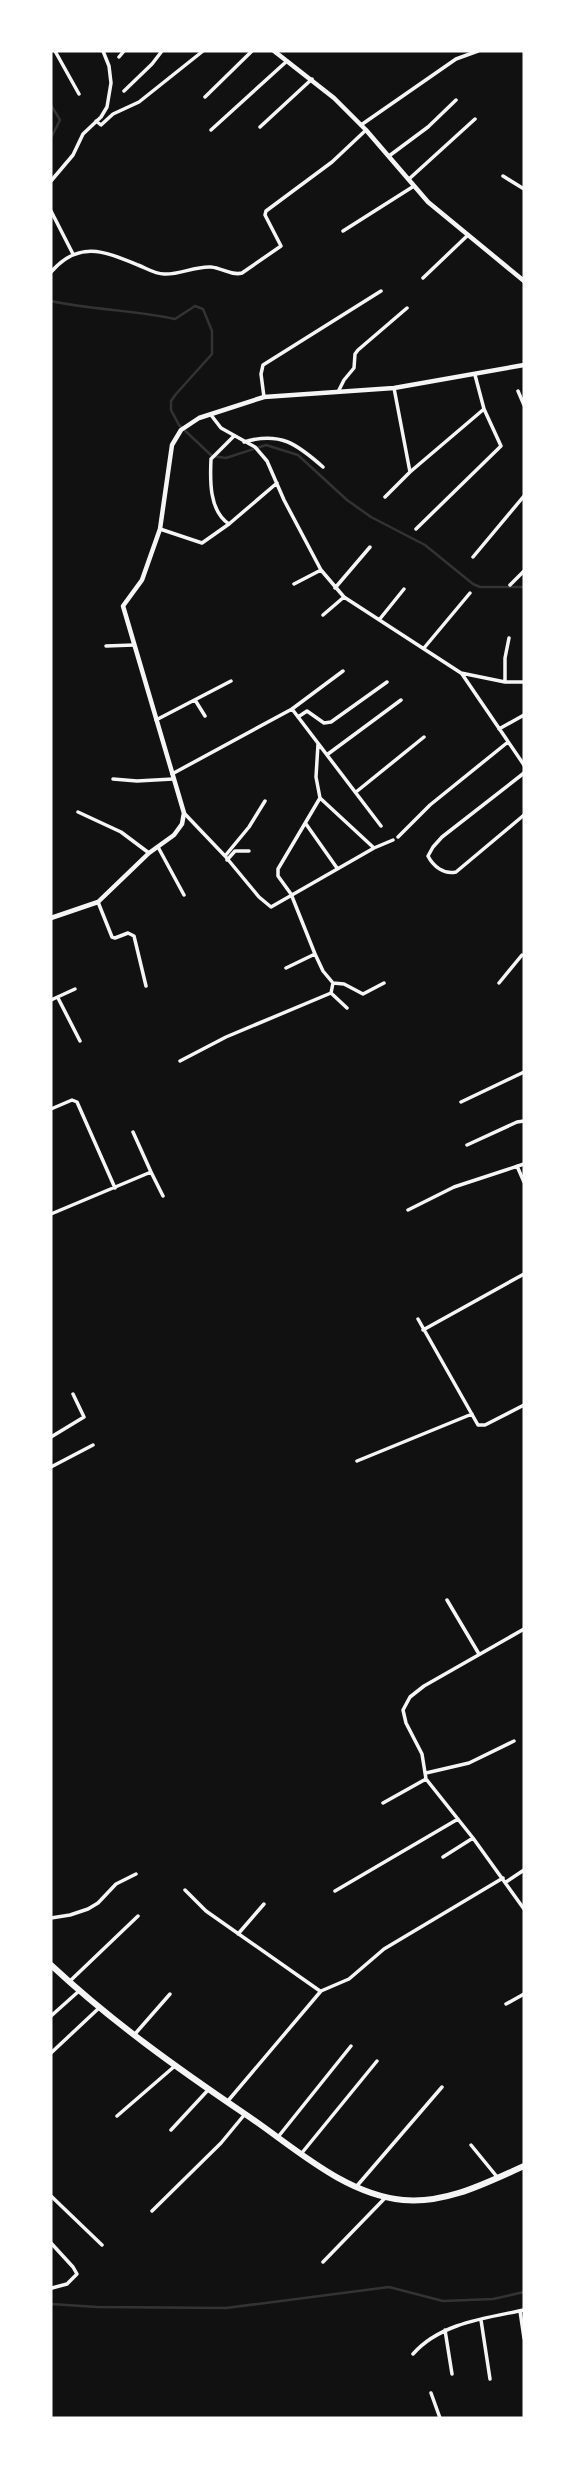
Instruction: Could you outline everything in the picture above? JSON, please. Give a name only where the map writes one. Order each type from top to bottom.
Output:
[{"type":"highway","points":[[51,1965],[133,2035],[301,2154],[356,2187],[386,2197],[407,2200],[438,2198],[451,2196],[524,2166]]},
{"type":"street","points":[[55,51],[79,94]]},
{"type":"street","points":[[51,181],[73,155],[83,134],[104,113],[110,96],[109,66],[103,51]]},
{"type":"street","points":[[119,57],[124,51]]},
{"type":"street","points":[[124,90],[162,51]]},
{"type":"street","points":[[96,121],[102,125],[113,114],[139,102],[204,51]]},
{"type":"street","points":[[205,97],[252,51]]},
{"type":"street","points":[[274,51],[312,79],[361,125],[428,202],[524,281]]},
{"type":"street","points":[[361,125],[456,59],[478,51]]},
{"type":"street","points":[[211,131],[287,61]]},
{"type":"street","points":[[260,127],[312,79]]},
{"type":"street","points":[[389,156],[428,127],[456,100]]},
{"type":"street","points":[[409,179],[475,119]]},
{"type":"street","points":[[51,272],[73,254],[87,250],[107,253],[160,274],[207,267],[222,268],[239,275],[281,246],[265,215],[266,211],[326,167],[366,130]]},
{"type":"street","points":[[503,176],[524,189]]},
{"type":"street","points":[[343,231],[414,186]]},
{"type":"street","points":[[51,211],[73,254]]},
{"type":"street","points":[[423,278],[468,235]]},
{"type":"street","points":[[264,397],[261,374],[263,365],[381,290]]},
{"type":"street","points":[[339,390],[354,368],[358,349],[390,325],[407,308]]},
{"type":"street","points":[[393,841],[374,848],[271,906],[259,897],[184,813],[123,606],[142,580],[160,529],[172,445],[181,429],[199,418],[264,397],[394,388],[524,365]]},
{"type":"street","points":[[416,529],[501,446],[484,409],[475,375]]},
{"type":"street","points":[[394,388],[410,472]]},
{"type":"street","points":[[518,391],[524,405]]},
{"type":"street","points":[[385,497],[484,409]]},
{"type":"street","points":[[211,414],[220,428],[255,447],[267,461],[321,570],[344,597],[461,673],[505,682],[524,682]]},
{"type":"street","points":[[229,524],[220,517],[213,495],[211,459],[234,436]]},
{"type":"street","points":[[244,442],[272,437],[287,441],[306,452],[323,467]]},
{"type":"street","points":[[160,529],[169,530],[198,543],[229,524],[277,483]]},
{"type":"street","points":[[473,557],[524,496]]},
{"type":"street","points":[[335,588],[370,547]]},
{"type":"street","points":[[294,584],[321,570]]},
{"type":"street","points":[[510,585],[524,570]]},
{"type":"street","points":[[379,621],[404,589]]},
{"type":"street","points":[[424,649],[470,593]]},
{"type":"street","points":[[323,615],[344,597]]},
{"type":"street","points":[[505,682],[505,658],[509,638]]},
{"type":"street","points":[[106,646],[134,645]]},
{"type":"street","points":[[113,779],[137,781],[172,777],[292,709],[343,671]]},
{"type":"street","points":[[461,673],[524,765]]},
{"type":"street","points":[[156,720],[232,681]]},
{"type":"street","points":[[298,717],[307,711],[324,723],[331,722],[387,682]]},
{"type":"street","points":[[195,700],[205,716]]},
{"type":"street","points":[[328,754],[401,700]]},
{"type":"street","points":[[292,709],[381,826]]},
{"type":"street","points":[[499,730],[524,715]]},
{"type":"street","points":[[356,792],[424,737]]},
{"type":"street","points":[[318,742],[316,777],[320,798],[374,848]]},
{"type":"street","points":[[398,837],[430,805],[508,742]]},
{"type":"street","points":[[518,756],[524,751]]},
{"type":"street","points":[[524,773],[442,837],[428,856],[431,862],[443,871],[456,872],[524,815]]},
{"type":"street","points":[[320,798],[278,869],[278,876],[291,894],[315,954],[333,984]]},
{"type":"street","points":[[226,858],[265,801]]},
{"type":"street","points":[[78,812],[127,835],[149,853]]},
{"type":"street","points":[[51,918],[98,902],[149,853],[178,830],[184,813]]},
{"type":"street","points":[[306,823],[337,868]]},
{"type":"street","points":[[158,847],[184,895]]},
{"type":"street","points":[[226,858],[235,851],[249,851]]},
{"type":"street","points":[[98,902],[112,937],[128,933],[134,936],[146,986]]},
{"type":"street","points":[[286,968],[315,954]]},
{"type":"street","points":[[499,983],[522,955]]},
{"type":"street","points":[[333,984],[344,984],[363,994],[384,983]]},
{"type":"street","points":[[331,993],[333,984]]},
{"type":"street","points":[[51,1000],[75,989]]},
{"type":"street","points":[[331,993],[346,1007]]},
{"type":"street","points":[[180,1061],[226,1037],[331,993]]},
{"type":"street","points":[[58,998],[80,1041]]},
{"type":"street","points":[[461,1102],[524,1072]]},
{"type":"street","points":[[51,1109],[72,1100],[77,1102],[115,1188]]},
{"type":"street","points":[[467,1144],[524,1121]]},
{"type":"street","points":[[133,1132],[163,1196]]},
{"type":"street","points":[[408,1210],[454,1187],[524,1164]]},
{"type":"street","points":[[517,1166],[524,1182]]},
{"type":"street","points":[[51,1212],[151,1172]]},
{"type":"street","points":[[424,1330],[524,1274]]},
{"type":"street","points":[[418,1320],[478,1425],[482,1426],[524,1405]]},
{"type":"street","points":[[51,1437],[84,1417],[73,1394]]},
{"type":"street","points":[[357,1461],[472,1415]]},
{"type":"street","points":[[51,1467],[93,1445]]},
{"type":"street","points":[[447,1600],[479,1654]]},
{"type":"street","points":[[524,1629],[424,1686],[404,1704],[404,1715],[422,1754],[426,1779],[524,1909]]},
{"type":"street","points":[[426,1773],[469,1763],[514,1741]]},
{"type":"street","points":[[383,1802],[426,1779]]},
{"type":"street","points":[[335,1891],[458,1819]]},
{"type":"street","points":[[443,1857],[473,1838]]},
{"type":"street","points":[[227,2102],[321,1991],[349,1979],[384,1949],[446,1909],[524,1870]]},
{"type":"street","points":[[51,1918],[88,1909],[98,1903],[116,1884],[136,1874]]},
{"type":"street","points":[[184,1890],[206,1911],[321,1991]]},
{"type":"street","points":[[239,1934],[264,1904]]},
{"type":"street","points":[[69,1982],[138,1916]]},
{"type":"street","points":[[51,2016],[79,1991]]},
{"type":"street","points":[[133,2035],[170,1994]]},
{"type":"street","points":[[506,2004],[524,1994]]},
{"type":"street","points":[[51,2053],[99,2008]]},
{"type":"street","points":[[278,2137],[351,2046]]},
{"type":"street","points":[[301,2154],[377,2061]]},
{"type":"street","points":[[117,2116],[176,2065]]},
{"type":"street","points":[[356,2187],[442,2087]]},
{"type":"street","points":[[171,2130],[209,2089]]},
{"type":"street","points":[[152,2211],[221,2143],[245,2114]]},
{"type":"street","points":[[471,2145],[498,2178]]},
{"type":"street","points":[[51,2196],[102,2245]]},
{"type":"street","points":[[323,2262],[386,2197]]},
{"type":"street","points":[[51,2244],[77,2274],[67,2284],[52,2288]]},
{"type":"street","points":[[413,2354],[423,2343],[445,2330],[522,2310],[524,2338]]},
{"type":"street","points":[[481,2320],[490,2379]]},
{"type":"street","points":[[445,2330],[452,2374]]},
{"type":"street","points":[[431,2393],[440,2418]]},
{"type":"waterway","points":[[51,105],[60,120],[51,138]]},
{"type":"waterway","points":[[51,301],[175,319],[195,306],[203,309],[212,331],[212,354],[176,394],[171,401],[171,410],[179,425],[212,456],[226,458],[266,445],[298,455],[347,500],[371,517],[425,545],[473,584],[480,587],[524,587]]},
{"type":"waterway","points":[[51,2304],[226,2308],[389,2287],[443,2301],[493,2299],[524,2292]]}]
